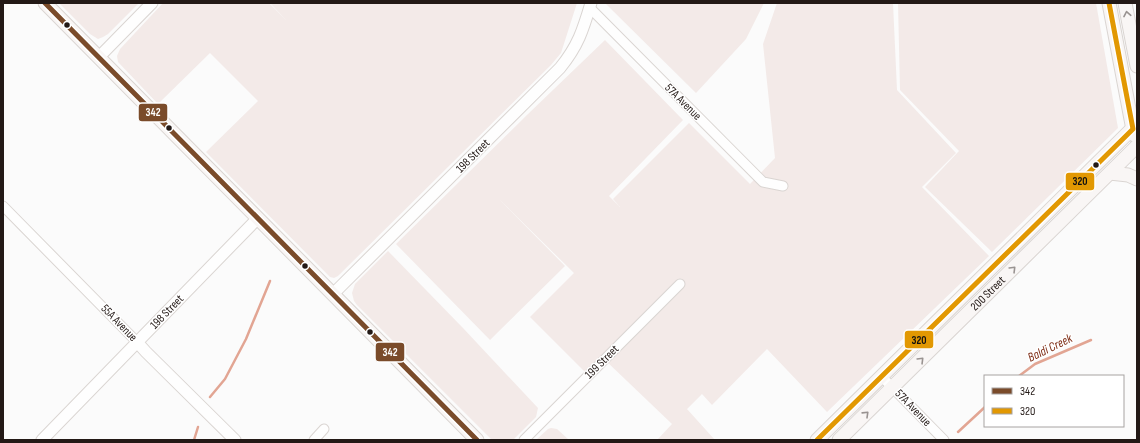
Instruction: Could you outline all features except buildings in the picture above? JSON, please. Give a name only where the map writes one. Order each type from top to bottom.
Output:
[{"type":"main road","points":[[45,3],[477,440]]},
{"type":"main road","points":[[1109,3],[1135,127],[1137,148]]},
{"type":"main road","points":[[1125,3],[1137,66]]},
{"type":"main road","name":"200 Street","points":[[817,440],[1135,127]]},
{"type":"main road","name":"200 Street","points":[[839,440],[1137,148]]},
{"type":"main road","points":[[1110,173],[1137,179]]},
{"type":"street","points":[[98,57],[152,3]]},
{"type":"street","name":"57A Avenue","points":[[591,5],[763,182],[783,186]]},
{"type":"street","name":"198 Street","points":[[333,294],[569,58],[581,35],[591,5]]},
{"type":"street","name":"55A Avenue","points":[[3,206],[234,440]]},
{"type":"street","name":"198 Street","points":[[42,440],[258,218]]},
{"type":"street","name":"199 Street","points":[[524,440],[680,284]]},
{"type":"street","name":"57A Avenue","points":[[882,376],[944,440]]},
{"type":"street","points":[[314,440],[324,429]]},
{"type":"shaded area","points":[[59,3],[139,3],[108,34],[98,39],[90,34]]},
{"type":"shaded area","points":[[163,3],[269,3],[287,21],[270,3],[577,3],[561,53],[551,65],[338,276],[334,278],[330,277],[206,152],[258,101],[210,53],[158,104],[118,62],[117,56],[120,49]]},
{"type":"shaded area","points":[[605,3],[764,3],[746,39],[696,93]]},
{"type":"shaded area","points":[[777,3],[893,3],[897,90],[956,153],[922,187],[989,256],[827,412],[767,349],[712,405],[702,394],[687,409],[715,440],[657,440],[672,424],[605,360],[589,376],[530,317],[574,273],[499,199],[565,266],[490,340],[396,244],[605,40],[683,120],[609,196],[620,207],[613,199],[689,123],[750,184],[775,158],[763,44]]},
{"type":"shaded area","points":[[898,3],[1096,3],[1118,128],[992,252],[925,187],[959,151],[900,90]]},
{"type":"shaded area","points":[[388,251],[538,408],[536,417],[513,440],[491,439],[354,301],[352,293],[355,284]]},
{"type":"shaded area","points":[[551,428],[557,429],[569,440],[536,440]]},
{"type":"waterway","points":[[210,397],[225,379],[246,339],[270,281]]},
{"type":"waterway","name":"Baldi Creek","points":[[1020,375],[1035,364],[1091,340]]},
{"type":"waterway","name":"Baldi Creek","points":[[958,432],[984,408]]},
{"type":"waterway","points":[[194,440],[198,427]]},
{"type":"transit line","name":"342","points":[[45,3],[477,440]]},
{"type":"transit line","name":"320","points":[[817,440],[1133,129],[1109,3]]}]
